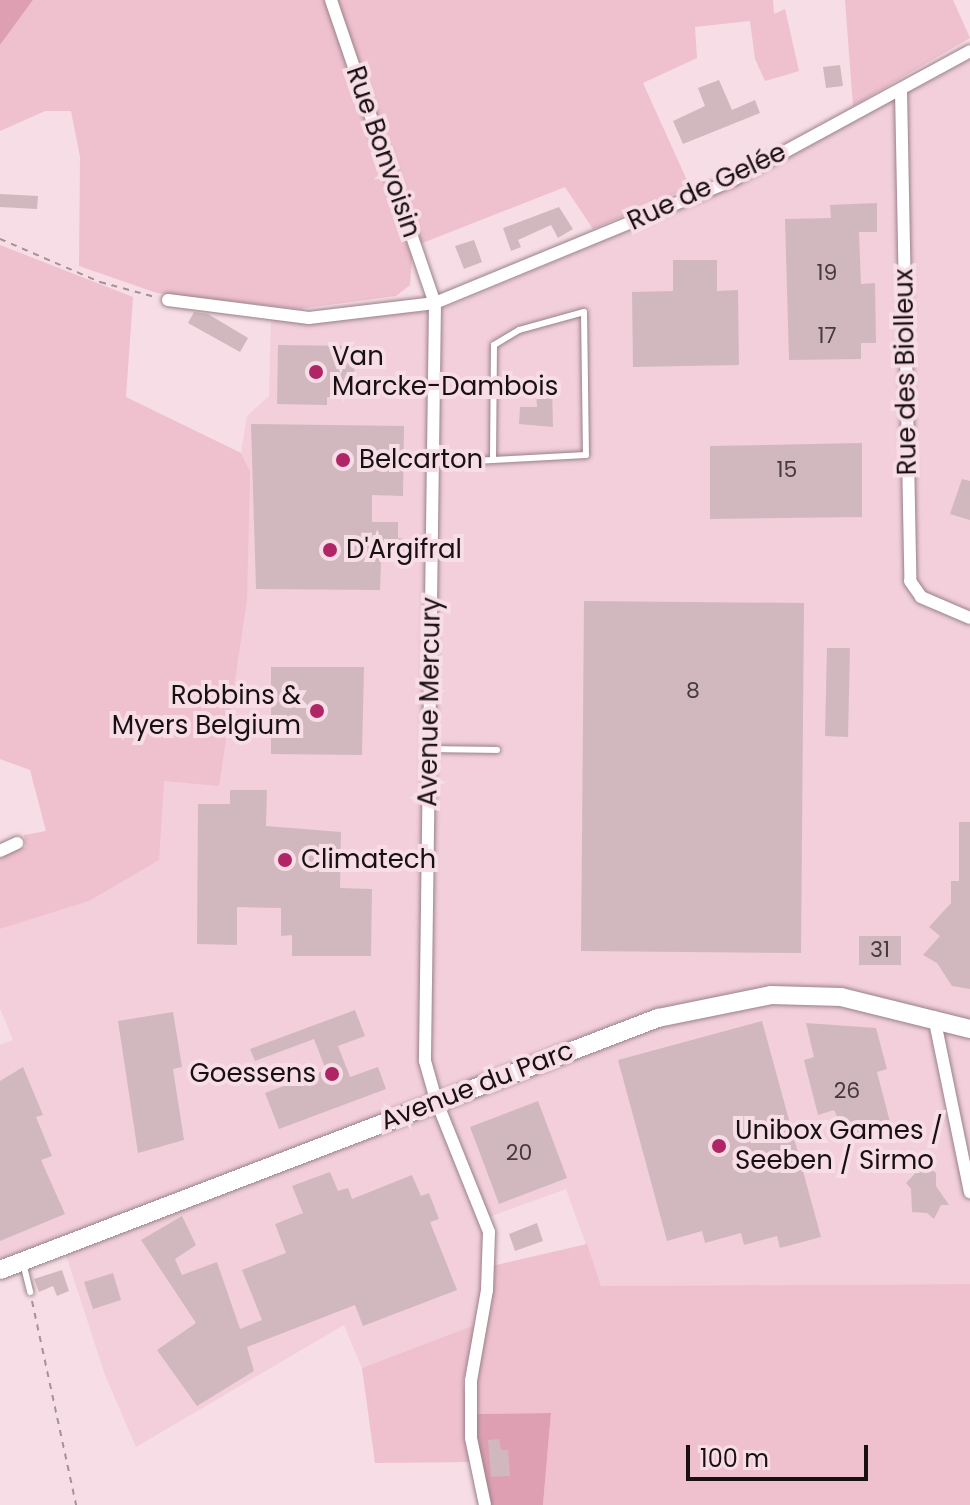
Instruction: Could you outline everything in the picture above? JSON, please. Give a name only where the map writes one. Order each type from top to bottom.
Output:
[{"type":"street","name":"Rue Bonvoisin","points":[[331,0],[435,303]]},
{"type":"street","name":"Rue de Gelée","points":[[168,300],[309,318],[435,303],[731,181],[970,51]]},
{"type":"street","name":"Rue des Biolleux","points":[[901,90],[910,581],[921,597],[970,618]]},
{"type":"street","name":"Avenue Mercury","points":[[435,303],[425,1061],[436,1100],[489,1232],[487,1290],[471,1381],[471,1438],[485,1505]]},
{"type":"street","points":[[0,851],[17,843]]},
{"type":"street","name":"Avenue du Parc","points":[[0,1270],[436,1100],[658,1018],[771,995],[841,997],[934,1017],[970,1029]]},
{"type":"street","points":[[934,1017],[970,1192]]},
{"type":"lane","points":[[434,463],[493,460],[586,455],[584,312],[519,330],[494,345],[493,460]]},
{"type":"lane","points":[[429,749],[497,750]]},
{"type":"lane","points":[[22,1260],[30,1292]]},
{"type":"path","points":[[0,239],[100,282],[168,300]]},
{"type":"path","points":[[30,1292],[76,1505]]},
{"type":"shaded area","points":[[0,0],[33,0],[0,45]]},
{"type":"shaded area","points":[[33,0],[325,0],[412,258],[410,285],[396,296],[299,309],[157,293],[79,266],[80,157],[71,111],[45,111],[0,131],[0,45]]},
{"type":"shaded area","points":[[335,0],[773,0],[774,14],[785,9],[799,71],[765,81],[755,59],[750,21],[695,27],[697,58],[643,83],[690,187],[593,229],[565,187],[420,244]]},
{"type":"shaded area","points":[[845,0],[953,0],[970,38],[853,106]]},
{"type":"shaded area","points":[[970,55],[970,1284],[601,1286],[566,1189],[489,1217],[477,1324],[362,1368],[344,1325],[136,1447],[105,1375],[65,1252],[0,1258],[0,1045],[13,1040],[0,1008],[0,929],[89,901],[164,781],[219,785],[250,471],[241,453],[247,416],[269,396],[271,320],[438,311],[736,185]]},
{"type":"shaded area","points":[[0,245],[133,297],[126,397],[241,453],[250,471],[247,600],[219,786],[164,781],[159,860],[89,901],[0,929],[0,854],[26,847],[24,835],[46,831],[30,770],[0,759]]},
{"type":"shaded area","points":[[587,1244],[601,1286],[970,1284],[970,1505],[543,1505],[551,1413],[473,1414],[472,1366],[492,1266]]},
{"type":"shaded area","points":[[477,1324],[463,1382],[472,1462],[375,1463],[362,1368]]},
{"type":"shaded area","points":[[551,1413],[543,1505],[487,1505],[473,1414]]},
{"type":"building","points":[[840,65],[843,86],[826,88],[823,67]]},
{"type":"building","points":[[719,80],[732,110],[755,100],[760,113],[683,144],[673,121],[705,106],[698,88]]},
{"type":"building","points":[[0,194],[38,196],[37,209],[0,207]]},
{"type":"building","points":[[877,203],[877,232],[859,232],[861,284],[875,283],[876,343],[861,343],[861,359],[789,360],[785,219],[831,218],[830,205]]},
{"type":"building","points":[[559,207],[573,229],[558,238],[551,225],[518,240],[521,247],[511,251],[503,228]]},
{"type":"building","points":[[474,240],[482,262],[464,269],[455,246]]},
{"type":"building","points":[[673,260],[717,260],[717,291],[738,290],[739,365],[633,367],[632,292],[673,291]]},
{"type":"building","points":[[194,312],[208,314],[248,338],[240,352],[188,323]]},
{"type":"building","name":"Van Marcke-Dambois","points":[[278,345],[355,346],[354,397],[327,397],[327,405],[277,404]]},
{"type":"building","points":[[552,387],[553,427],[519,424],[520,407],[537,407],[536,388]]},
{"type":"building","points":[[251,424],[404,426],[403,496],[372,495],[372,522],[398,522],[398,538],[404,539],[404,562],[381,562],[380,590],[256,589]]},
{"type":"building","points":[[862,443],[862,517],[710,519],[710,446]]},
{"type":"building","points":[[962,479],[970,481],[970,520],[950,514]]},
{"type":"building","points":[[584,601],[804,603],[801,953],[581,951]]},
{"type":"building","points":[[827,648],[850,648],[848,737],[825,736]]},
{"type":"building","name":"Robbins & Myers Belgium","points":[[271,667],[364,667],[362,755],[271,754]]},
{"type":"building","name":"Climatech","points":[[230,790],[267,790],[266,826],[341,832],[340,888],[372,889],[371,956],[292,956],[292,935],[281,936],[281,908],[237,907],[237,945],[197,944],[198,804],[230,804]]},
{"type":"building","points":[[959,822],[970,822],[970,989],[952,986],[937,963],[923,955],[940,936],[929,927],[951,903],[951,881],[959,881]]},
{"type":"building","points":[[859,936],[901,936],[901,965],[859,965]]},
{"type":"building","name":"Goessens","points":[[355,1010],[365,1036],[338,1046],[350,1077],[378,1067],[386,1089],[279,1129],[265,1093],[326,1070],[314,1039],[255,1061],[250,1049]]},
{"type":"building","points":[[173,1012],[182,1067],[173,1069],[184,1140],[138,1153],[118,1021]]},
{"type":"building","name":"Unibox Games / Seeben / Sirmo","points":[[762,1021],[821,1237],[780,1248],[777,1236],[744,1245],[741,1233],[705,1243],[702,1231],[667,1241],[618,1060]]},
{"type":"building","points":[[806,1023],[876,1028],[887,1069],[877,1072],[890,1122],[846,1136],[834,1110],[818,1115],[804,1060],[814,1057]]},
{"type":"building","points":[[23,1067],[43,1115],[36,1117],[52,1156],[41,1160],[65,1214],[0,1241],[0,1081]]},
{"type":"building","points":[[538,1101],[567,1178],[499,1204],[470,1127]]},
{"type":"building","points":[[924,1164],[936,1173],[936,1186],[949,1205],[941,1205],[934,1219],[927,1213],[912,1212],[911,1189],[906,1183]]},
{"type":"building","points":[[330,1172],[338,1191],[348,1188],[352,1199],[412,1175],[421,1196],[429,1193],[439,1219],[430,1222],[457,1290],[363,1326],[355,1305],[247,1347],[254,1371],[197,1406],[157,1350],[196,1323],[141,1240],[182,1216],[196,1245],[175,1259],[182,1275],[217,1262],[240,1329],[262,1320],[242,1270],[286,1253],[275,1224],[303,1213],[292,1186]]},
{"type":"building","points":[[537,1223],[543,1241],[515,1251],[509,1234]]},
{"type":"building","points":[[62,1270],[69,1291],[57,1296],[53,1286],[39,1292],[34,1279]]},
{"type":"building","points":[[113,1273],[121,1300],[93,1309],[84,1282]]},
{"type":"building","points":[[499,1439],[501,1450],[508,1450],[510,1476],[491,1477],[488,1440]]},
{"type":"place","name":"Van Marcke-Dambois","points":[[316,372]]},
{"type":"place","name":"Belcarton","points":[[343,460]]},
{"type":"place","name":"D'Argifral","points":[[330,550]]},
{"type":"place","name":"Robbins & Myers Belgium","points":[[317,711]]},
{"type":"place","name":"Climatech","points":[[285,860]]},
{"type":"place","name":"Goessens","points":[[332,1074]]},
{"type":"place","name":"Unibox Games / Seeben / Sirmo","points":[[719,1146]]}]
